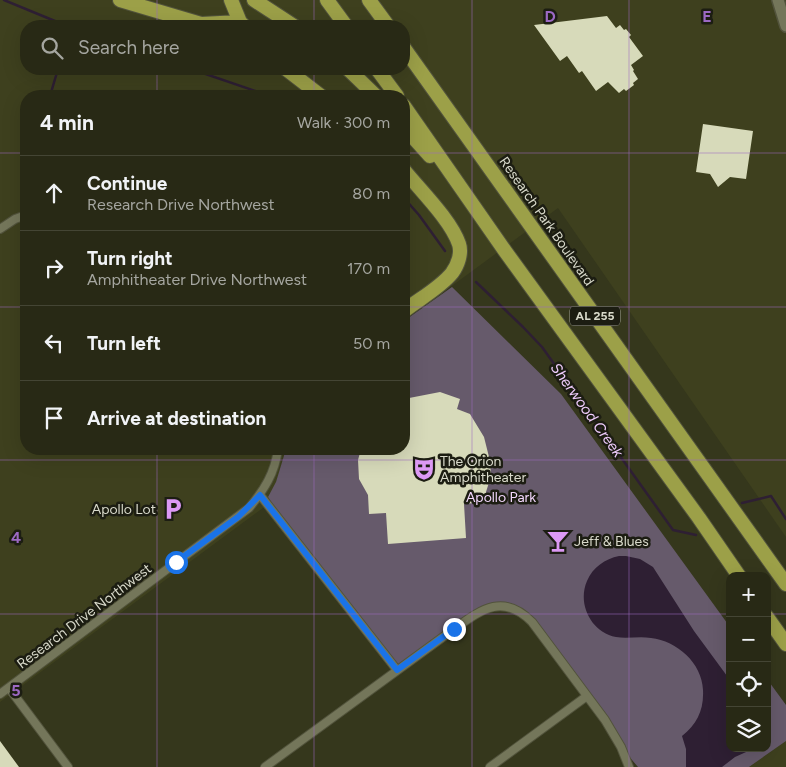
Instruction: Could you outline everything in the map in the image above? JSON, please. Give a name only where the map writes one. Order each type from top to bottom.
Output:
[{"type":"highway","points":[[120,0],[188,20]]},
{"type":"highway","points":[[231,0],[240,20]]},
{"type":"highway","points":[[254,0],[286,20]]},
{"type":"highway","points":[[328,0],[342,20]]},
{"type":"highway","points":[[369,0],[384,20]]},
{"type":"highway","points":[[380,0],[392,20]]},
{"type":"highway","points":[[410,52],[423,75]]},
{"type":"highway","name":"Research Park Boulevard","points":[[410,57],[786,584]]},
{"type":"highway","points":[[294,75],[313,90]]},
{"type":"highway","points":[[354,75],[370,90]]},
{"type":"highway","points":[[381,75],[392,90]]},
{"type":"highway","name":"AL 255","points":[[410,115],[736,572]]},
{"type":"highway","points":[[410,134],[478,211]]},
{"type":"highway","points":[[410,177],[445,220],[459,244],[460,250],[460,255],[452,273],[410,306]]},
{"type":"highway","points":[[771,623],[786,644]]},
{"type":"street","points":[[778,0],[786,26]]},
{"type":"street","points":[[0,229],[20,217]]},
{"type":"street","name":"Research Drive Northwest","points":[[0,694],[238,517],[260,495],[273,472],[277,455]]},
{"type":"street","points":[[260,495],[397,670]]},
{"type":"street","points":[[264,767],[481,610],[494,606],[510,606],[522,612],[532,622],[605,720],[621,747],[629,767]]},
{"type":"street","points":[[9,688],[68,767]]},
{"type":"street","points":[[490,767],[587,696]]},
{"type":"shaded area","points":[[0,0],[786,0],[786,537],[558,208],[410,317],[410,90],[20,90],[20,455],[284,455],[276,483],[268,497],[271,502],[0,702]]},
{"type":"shaded area","points":[[626,556],[640,559],[653,567],[694,631],[726,675],[726,752],[746,752],[735,757],[722,767],[686,767],[686,749],[682,736],[692,727],[701,710],[703,697],[702,680],[693,662],[679,649],[670,644],[647,637],[616,637],[607,634],[593,623],[585,608],[584,590],[593,572],[600,564],[609,559]]},
{"type":"shaded area","points":[[786,741],[786,767],[749,767],[771,752]]},
{"type":"green space","name":"Apollo Park","points":[[452,287],[561,394],[726,621],[726,752],[770,752],[749,767],[638,767],[621,747],[522,612],[494,606],[397,670],[270,507],[271,502],[268,497],[276,482],[284,455],[410,455],[410,317]]},
{"type":"green space","name":"Apollo Park","points":[[771,684],[786,705],[786,741],[771,752]]},
{"type":"building","points":[[607,16],[616,28],[620,25],[624,30],[626,29],[631,35],[629,37],[643,56],[631,65],[638,79],[626,91],[624,89],[619,93],[608,82],[596,91],[582,71],[579,73],[567,56],[560,61],[534,25]]},
{"type":"building","points":[[703,124],[753,131],[746,179],[730,177],[718,187],[710,174],[696,172]]},
{"type":"building","name":"The Orion Amphitheater","points":[[440,392],[460,399],[457,409],[470,414],[484,437],[490,461],[491,476],[486,492],[486,502],[464,504],[466,538],[388,544],[386,513],[369,514],[368,495],[359,479],[359,455],[410,455],[410,398]]},
{"type":"building","points":[[0,741],[19,767],[0,767]]},
{"type":"waterway","name":"Sherwood Creek","points":[[4,0],[52,20]]},
{"type":"waterway","points":[[52,90],[56,75]]},
{"type":"waterway","name":"Sherwood Creek","points":[[209,75],[252,90]]},
{"type":"waterway","name":"Sherwood Creek","points":[[410,205],[445,251]]},
{"type":"waterway","name":"Sherwood Creek","points":[[476,282],[542,347],[673,530],[696,535]]},
{"type":"waterway","name":"Sherwood Creek","points":[[742,503],[771,496],[786,519]]},
{"type":"place","name":"The Orion Amphitheater","points":[[424,469]]},
{"type":"place","name":"Apollo Lot","points":[[173,509]]},
{"type":"place","name":"Jeff & Blues","points":[[558,541]]},
{"type":"route","points":[[176,562],[238,517],[260,495],[397,670],[454,629]]}]
